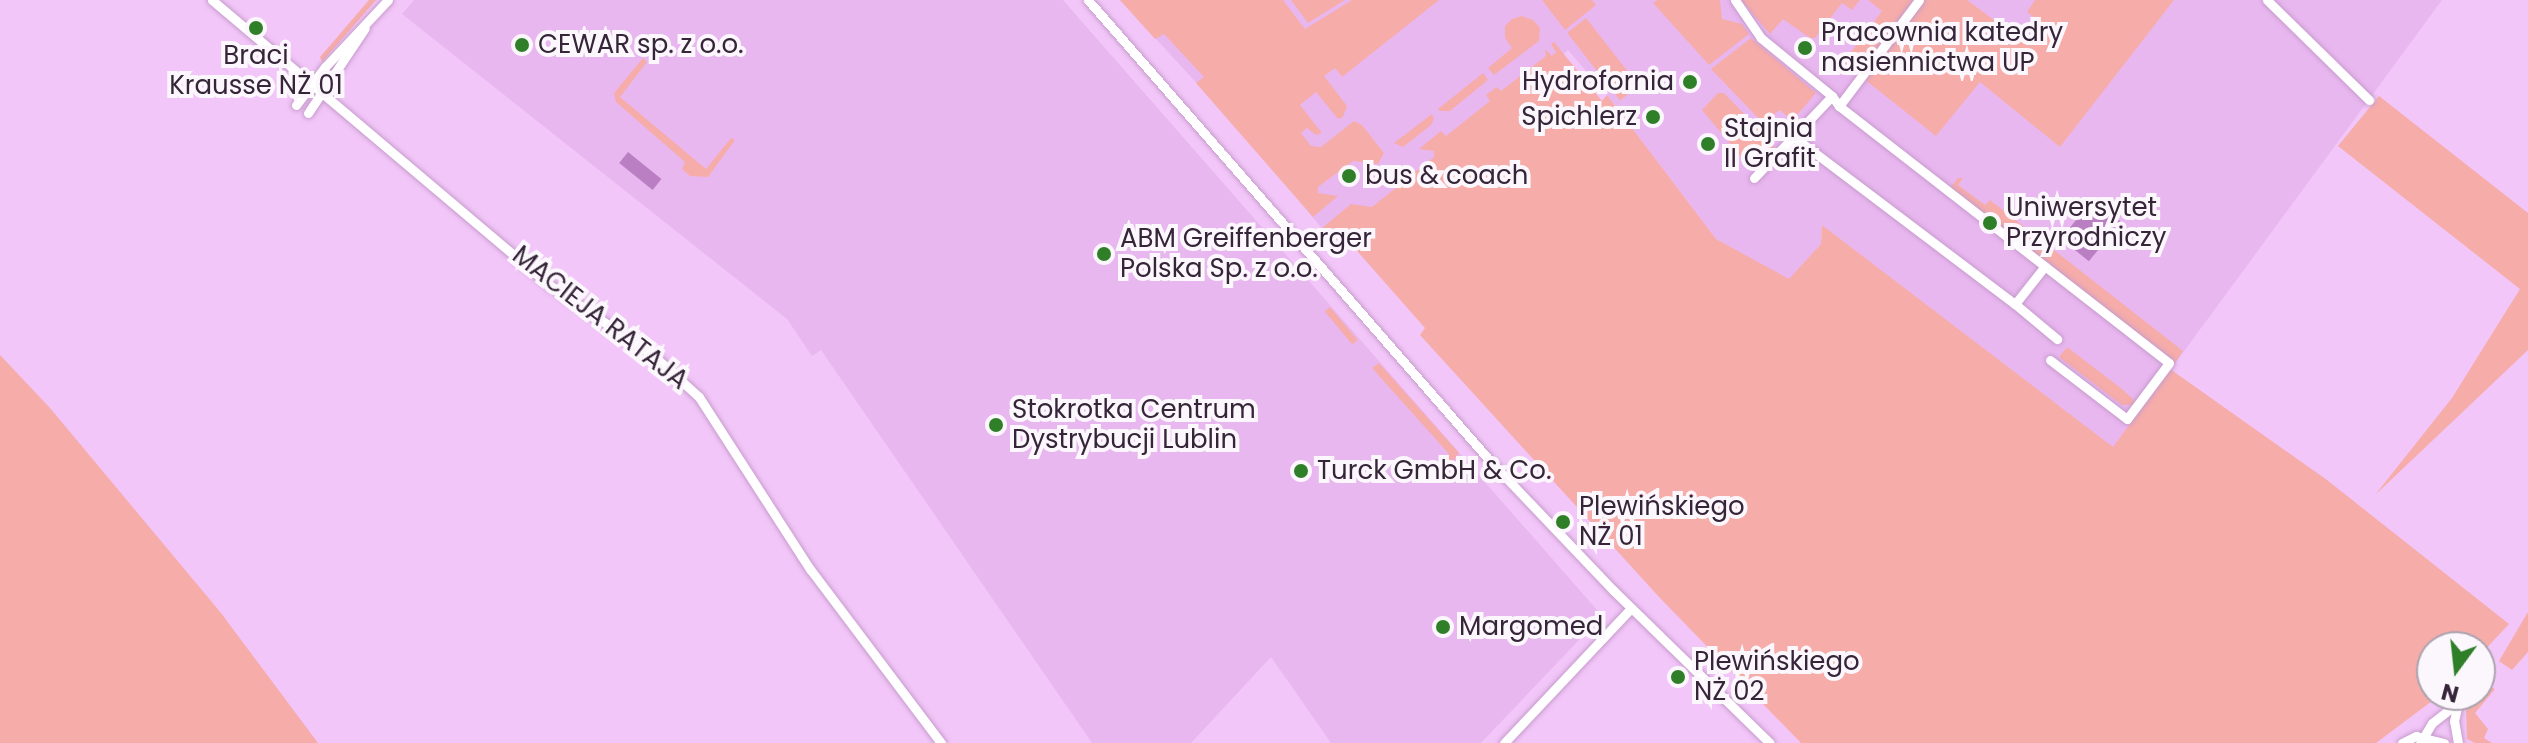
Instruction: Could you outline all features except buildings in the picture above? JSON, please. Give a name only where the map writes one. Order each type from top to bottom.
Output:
[{"type":"street","name":"MACIEJA RATAJA","points":[[212,0],[324,91],[551,286],[642,348],[699,397],[716,418],[810,569],[941,743]]},
{"type":"street","points":[[296,105],[388,0]]},
{"type":"street","points":[[1088,0],[1491,462],[1631,608],[1770,743]]},
{"type":"street","points":[[1735,0],[1761,38],[1832,96],[1839,106],[2169,363],[2127,419],[2050,360]]},
{"type":"street","points":[[1839,106],[1919,0]]},
{"type":"street","points":[[2267,0],[2369,100]]},
{"type":"street","points":[[308,113],[355,48],[366,25]]},
{"type":"street","points":[[1754,178],[1832,96]]},
{"type":"street","points":[[1794,137],[2057,339]]},
{"type":"street","points":[[2015,304],[2045,266]]},
{"type":"street","points":[[1504,743],[1631,608]]},
{"type":"street","points":[[2425,741],[2432,723],[2458,703],[2454,721],[2458,743]]},
{"type":"street","points":[[2402,743],[2416,736],[2425,741],[2444,743]]},
{"type":"shaded area","points":[[369,0],[376,0],[322,62],[320,57]]},
{"type":"shaded area","points":[[414,0],[1063,0],[1597,610],[1598,620],[1481,743],[1331,743],[1271,657],[1191,743],[1092,743],[821,350],[812,356],[787,319],[402,14]]},
{"type":"shaded area","name":"Uniwersytet Przyrodniczy","points":[[1120,0],[2442,0],[2113,448],[1822,225],[1821,244],[1789,280],[1716,239],[1607,95],[1568,50],[1333,242],[1252,143]]},
{"type":"shaded area","points":[[1120,0],[1283,0],[1305,29],[1352,0],[1439,0],[1342,77],[1335,68],[1324,76],[1347,106],[1343,117],[1338,119],[1316,92],[1300,105],[1322,133],[1316,135],[1307,128],[1301,133],[1311,146],[1321,147],[1354,121],[1362,125],[1384,153],[1378,164],[1353,161],[1318,187],[1318,193],[1338,196],[1313,217],[1196,83],[1204,77],[1164,34],[1155,39]]},
{"type":"shaded area","points":[[1291,0],[1345,0],[1308,23]]},
{"type":"shaded area","points":[[1542,0],[1592,0],[1596,5],[1565,30]]},
{"type":"shaded area","points":[[1657,0],[1720,0],[1722,19],[1742,24],[1749,34],[1709,65],[1653,3]]},
{"type":"shaded area","points":[[1741,0],[1860,0],[1852,10],[1842,3],[1815,38],[1810,38],[1783,19],[1770,34]]},
{"type":"shaded area","points":[[1868,0],[1914,0],[1856,76],[1842,64],[1882,11]]},
{"type":"shaded area","points":[[1925,0],[1967,0],[2025,43],[2041,23],[2027,12],[2035,0],[2174,0],[2060,147],[1980,82],[1936,136],[1864,79]]},
{"type":"shaded area","points":[[1522,16],[1533,20],[1540,28],[1539,41],[1494,75],[1488,68],[1512,48],[1505,38],[1505,26],[1512,19]]},
{"type":"shaded area","points":[[1586,18],[1639,86],[1620,101],[1567,33]]},
{"type":"shaded area","points":[[1751,38],[1816,93],[1792,121],[1780,110],[1762,122],[1711,69]]},
{"type":"shaded area","points":[[1554,42],[1602,101],[1607,95],[1716,239],[1789,279],[1821,244],[1822,225],[2113,447],[2170,369],[2327,480],[2509,624],[2496,638],[2496,631],[2416,631],[2416,711],[2419,711],[2376,743],[1801,743],[1660,598],[1420,335],[1425,328],[1343,235],[1333,242],[1322,228],[1351,204],[1372,207],[1434,157],[1434,151],[1419,149],[1441,131],[1446,136],[1490,101],[1486,95],[1497,87],[1501,91],[1546,56],[1545,49],[1552,56],[1556,52],[1551,44]]},
{"type":"shaded area","points":[[643,58],[647,62],[620,97],[706,169],[731,138],[735,140],[708,177],[690,176],[682,169],[685,162],[616,102],[614,93]]},
{"type":"shaded area","points":[[1483,73],[1488,80],[1450,111],[1438,109]]},
{"type":"shaded area","points":[[1718,93],[1724,93],[1774,145],[1774,152],[1760,167],[1748,165],[1702,110]]},
{"type":"shaded area","points":[[2379,96],[2528,213],[2528,350],[2375,495],[2452,398],[2520,289],[2338,146]]},
{"type":"shaded area","points":[[1432,114],[1434,119],[1431,125],[1403,147],[1394,143]]},
{"type":"shaded area","points":[[628,152],[661,179],[653,190],[619,163]]},
{"type":"shaded area","points":[[1958,178],[1963,178],[1958,185],[1985,205],[1990,200],[2183,351],[2175,363],[1950,188]]},
{"type":"shaded area","points":[[2093,199],[2121,222],[2089,261],[2061,239]]},
{"type":"shaded area","points":[[1330,307],[1358,340],[1352,344],[1325,311]]},
{"type":"shaded area","points":[[2067,347],[2136,402],[2122,405],[2059,357]]},
{"type":"shaded area","points":[[0,355],[50,408],[221,613],[318,743],[0,743]]},
{"type":"shaded area","points":[[1379,363],[1459,453],[1446,469],[1441,464],[1449,454],[1372,368]]},
{"type":"shaded area","points":[[2528,612],[2528,652],[2512,670],[2499,661]]},
{"type":"shaded area","points":[[2466,711],[2477,711],[2475,713],[2488,729],[2484,738],[2492,743],[2475,743],[2467,739]]},
{"type":"place","name":"Braci Krausse NŻ 01","points":[[256,28]]},
{"type":"place","name":"CEWAR sp. z o.o.","points":[[522,45]]},
{"type":"place","name":"Pracownia katedry nasiennictwa UP","points":[[1805,48]]},
{"type":"place","name":"Hydrofornia","points":[[1690,82]]},
{"type":"place","name":"Spichlerz","points":[[1653,117]]},
{"type":"place","name":"Stajnia II Grafit","points":[[1708,144]]},
{"type":"place","name":"bus & coach","points":[[1349,176]]},
{"type":"place","name":"Uniwersytet Przyrodniczy","points":[[1990,223]]},
{"type":"place","name":"ABM Greiffenberger Polska Sp. z o.o.","points":[[1104,254]]},
{"type":"place","name":"Stokrotka Centrum Dystrybucji Lublin","points":[[996,425]]},
{"type":"place","name":"Turck GmbH & Co.","points":[[1301,471]]},
{"type":"place","name":"Plewińskiego NŻ 01","points":[[1563,522]]},
{"type":"place","name":"Margomed","points":[[1443,627]]},
{"type":"place","name":"Plewińskiego NŻ 02","points":[[1678,677]]}]
